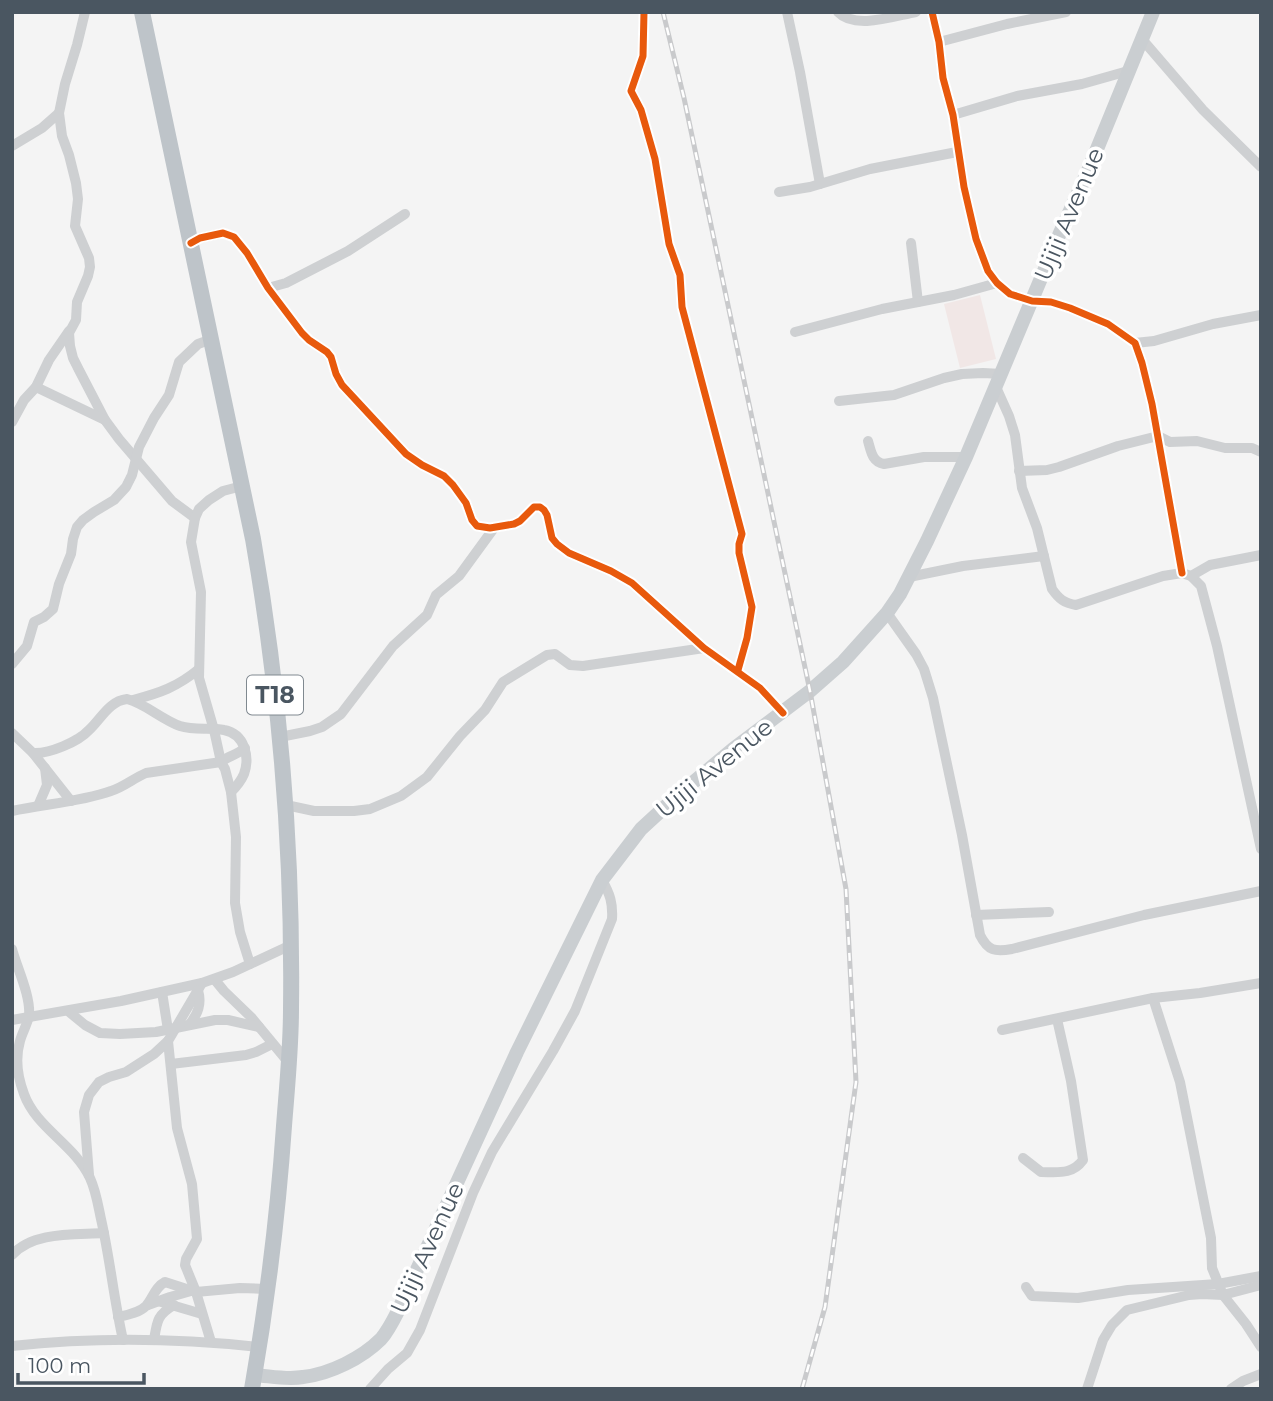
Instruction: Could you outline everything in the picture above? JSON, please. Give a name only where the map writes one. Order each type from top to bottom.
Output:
[{"type":"highway","name":"T18","points":[[142,12],[212,339],[262,592],[286,805],[290,865],[289,1063],[268,1289],[253,1382]]},
{"type":"main road","name":"Ujiji Avenue","points":[[253,1382],[321,1373],[344,1364],[381,1339],[391,1326],[517,1052],[602,880],[641,829],[733,749],[783,713],[843,662],[887,613],[909,577],[967,457],[1153,12]]},
{"type":"street","points":[[85,12],[59,113],[62,136],[76,183],[78,198],[75,226],[89,258],[90,267],[77,302],[76,320],[69,333],[70,346],[73,358],[105,420],[172,501],[195,518]]},
{"type":"street","points":[[643,12],[643,57],[631,90],[641,110],[655,159],[669,244],[680,275],[684,314],[742,534],[739,552],[752,607],[738,670]]},
{"type":"street","points":[[787,12],[820,184]]},
{"type":"street","points":[[838,12],[857,22],[916,12]]},
{"type":"street","points":[[932,12],[943,78],[953,115],[957,152],[976,239],[988,271],[1010,294],[1070,308],[1108,324],[1135,343],[1142,363],[1186,574],[1201,586],[1209,612],[1261,849]]},
{"type":"street","points":[[939,42],[1066,12]]},
{"type":"street","points":[[1141,38],[1203,110],[1261,167]]},
{"type":"street","points":[[953,115],[1017,96],[1082,84],[1128,71]]},
{"type":"street","points":[[12,146],[42,128],[59,113]]},
{"type":"street","points":[[779,192],[820,184],[870,169],[957,152]]},
{"type":"street","points":[[268,288],[286,283],[348,251],[405,214]]},
{"type":"street","points":[[191,243],[223,233],[234,237],[302,332],[327,352],[342,385],[414,461],[444,476],[453,485],[466,503],[477,526],[481,528],[517,523],[534,507],[540,507],[547,515],[556,544],[569,553],[625,577],[704,648],[760,688],[783,713]]},
{"type":"street","points":[[911,243],[918,302]]},
{"type":"street","points":[[795,332],[997,283]]},
{"type":"street","points":[[1135,343],[1154,341],[1213,324],[1261,315]]},
{"type":"street","points":[[12,422],[76,320]]},
{"type":"street","points":[[12,664],[27,646],[34,622],[52,609],[78,527],[83,520],[121,495],[132,475],[135,459],[148,429],[169,395],[179,362],[198,344],[212,339]]},
{"type":"street","points":[[839,401],[894,395],[962,374],[983,373],[999,381],[1015,435],[1022,488],[1037,528],[1052,589],[1058,598],[1066,603],[1076,605],[1163,576],[1186,574],[1210,565],[1261,555]]},
{"type":"street","points":[[36,387],[105,420]]},
{"type":"street","points":[[1019,471],[1059,467],[1118,446],[1158,436],[1170,442],[1198,441],[1225,448],[1252,448],[1261,452]]},
{"type":"street","points":[[868,441],[874,459],[884,464],[924,457],[967,457]]},
{"type":"street","points":[[242,486],[223,491],[199,509],[191,542],[201,592],[201,687],[231,792],[236,837],[235,903],[250,964]]},
{"type":"street","points":[[280,737],[323,727],[341,714],[393,646],[427,615],[436,595],[459,576],[494,527]]},
{"type":"street","points":[[909,577],[1044,556]]},
{"type":"street","points":[[887,613],[916,654],[933,698],[962,835],[975,915],[980,935],[990,948],[1000,951],[1024,946],[1156,913],[1261,891]]},
{"type":"street","points":[[286,805],[314,811],[354,811],[370,809],[401,796],[427,777],[485,710],[503,682],[547,655],[555,654],[575,666],[704,648]]},
{"type":"street","points":[[132,700],[172,688],[199,669]]},
{"type":"street","points":[[33,753],[48,752],[83,736],[111,705],[119,699],[127,699],[182,726],[224,730],[242,742],[246,757],[244,775],[231,792]]},
{"type":"street","points":[[12,733],[33,753],[71,801]]},
{"type":"street","points":[[12,811],[71,801],[120,788],[146,773],[221,762],[245,748]]},
{"type":"street","points":[[38,806],[47,785],[44,766],[48,752]]},
{"type":"street","points":[[370,1389],[413,1344],[492,1152],[575,1011],[612,919],[613,904],[602,880]]},
{"type":"street","points":[[975,915],[1049,912]]},
{"type":"street","points":[[12,1020],[200,986],[290,945]]},
{"type":"street","points":[[12,949],[28,1003],[29,1018],[18,1050],[23,1092],[35,1114],[73,1153],[95,1191],[123,1340]]},
{"type":"street","points":[[215,979],[289,1063]]},
{"type":"street","points":[[1002,1030],[1153,998],[1261,983]]},
{"type":"street","points":[[73,1153],[79,1139],[89,1094],[99,1082],[126,1072],[154,1054],[200,986]]},
{"type":"street","points":[[189,1026],[200,1003],[200,986]]},
{"type":"street","points":[[162,992],[170,1033],[180,1140],[192,1184],[197,1239],[186,1259],[186,1265],[211,1342]]},
{"type":"street","points":[[1153,998],[1180,1082],[1211,1238],[1212,1268],[1223,1295],[1261,1347]]},
{"type":"street","points":[[68,1010],[85,1025],[100,1033],[170,1033],[203,1022],[228,1020],[259,1027]]},
{"type":"street","points":[[1023,1158],[1041,1172],[1070,1172],[1083,1160],[1071,1081],[1057,1019]]},
{"type":"street","points":[[171,1063],[246,1055],[272,1044]]},
{"type":"street","points":[[84,1112],[89,1177]]},
{"type":"street","points":[[12,1255],[26,1243],[41,1238],[104,1233]]},
{"type":"street","points":[[1026,1287],[1032,1296],[1078,1298],[1128,1290],[1217,1284],[1261,1276]]},
{"type":"street","points":[[145,1307],[157,1287],[165,1282],[193,1292]]},
{"type":"street","points":[[1087,1389],[1103,1339],[1127,1310],[1189,1295],[1223,1295],[1261,1285]]},
{"type":"street","points":[[118,1317],[158,1301],[193,1292],[240,1288],[268,1289]]},
{"type":"street","points":[[158,1301],[202,1314]]},
{"type":"street","points":[[155,1339],[157,1322],[166,1310],[174,1305]]},
{"type":"street","points":[[12,1346],[155,1339],[259,1347]]},
{"type":"street","points":[[1231,1389],[1261,1374]]},
{"type":"shaded area","points":[[980,295],[996,359],[960,368],[944,304]]},
{"type":"railway","points":[[663,12],[684,98],[810,691],[846,889],[856,1082],[825,1307],[802,1389]]},
{"type":"cycle path","points":[[644,12],[643,56],[631,91],[641,110],[655,159],[669,244],[680,275],[682,307],[742,534],[739,553],[752,607],[738,670]]},
{"type":"cycle path","points":[[932,12],[943,78],[953,115],[964,187],[976,239],[988,271],[1010,294],[1070,308],[1108,324],[1135,343],[1152,404],[1182,573]]},
{"type":"cycle path","points":[[191,243],[223,233],[234,237],[302,333],[331,357],[342,385],[406,454],[444,476],[453,485],[466,503],[477,526],[490,528],[514,524],[534,507],[540,507],[547,515],[552,538],[557,544],[569,553],[632,583],[704,648],[760,688],[783,713]]}]
